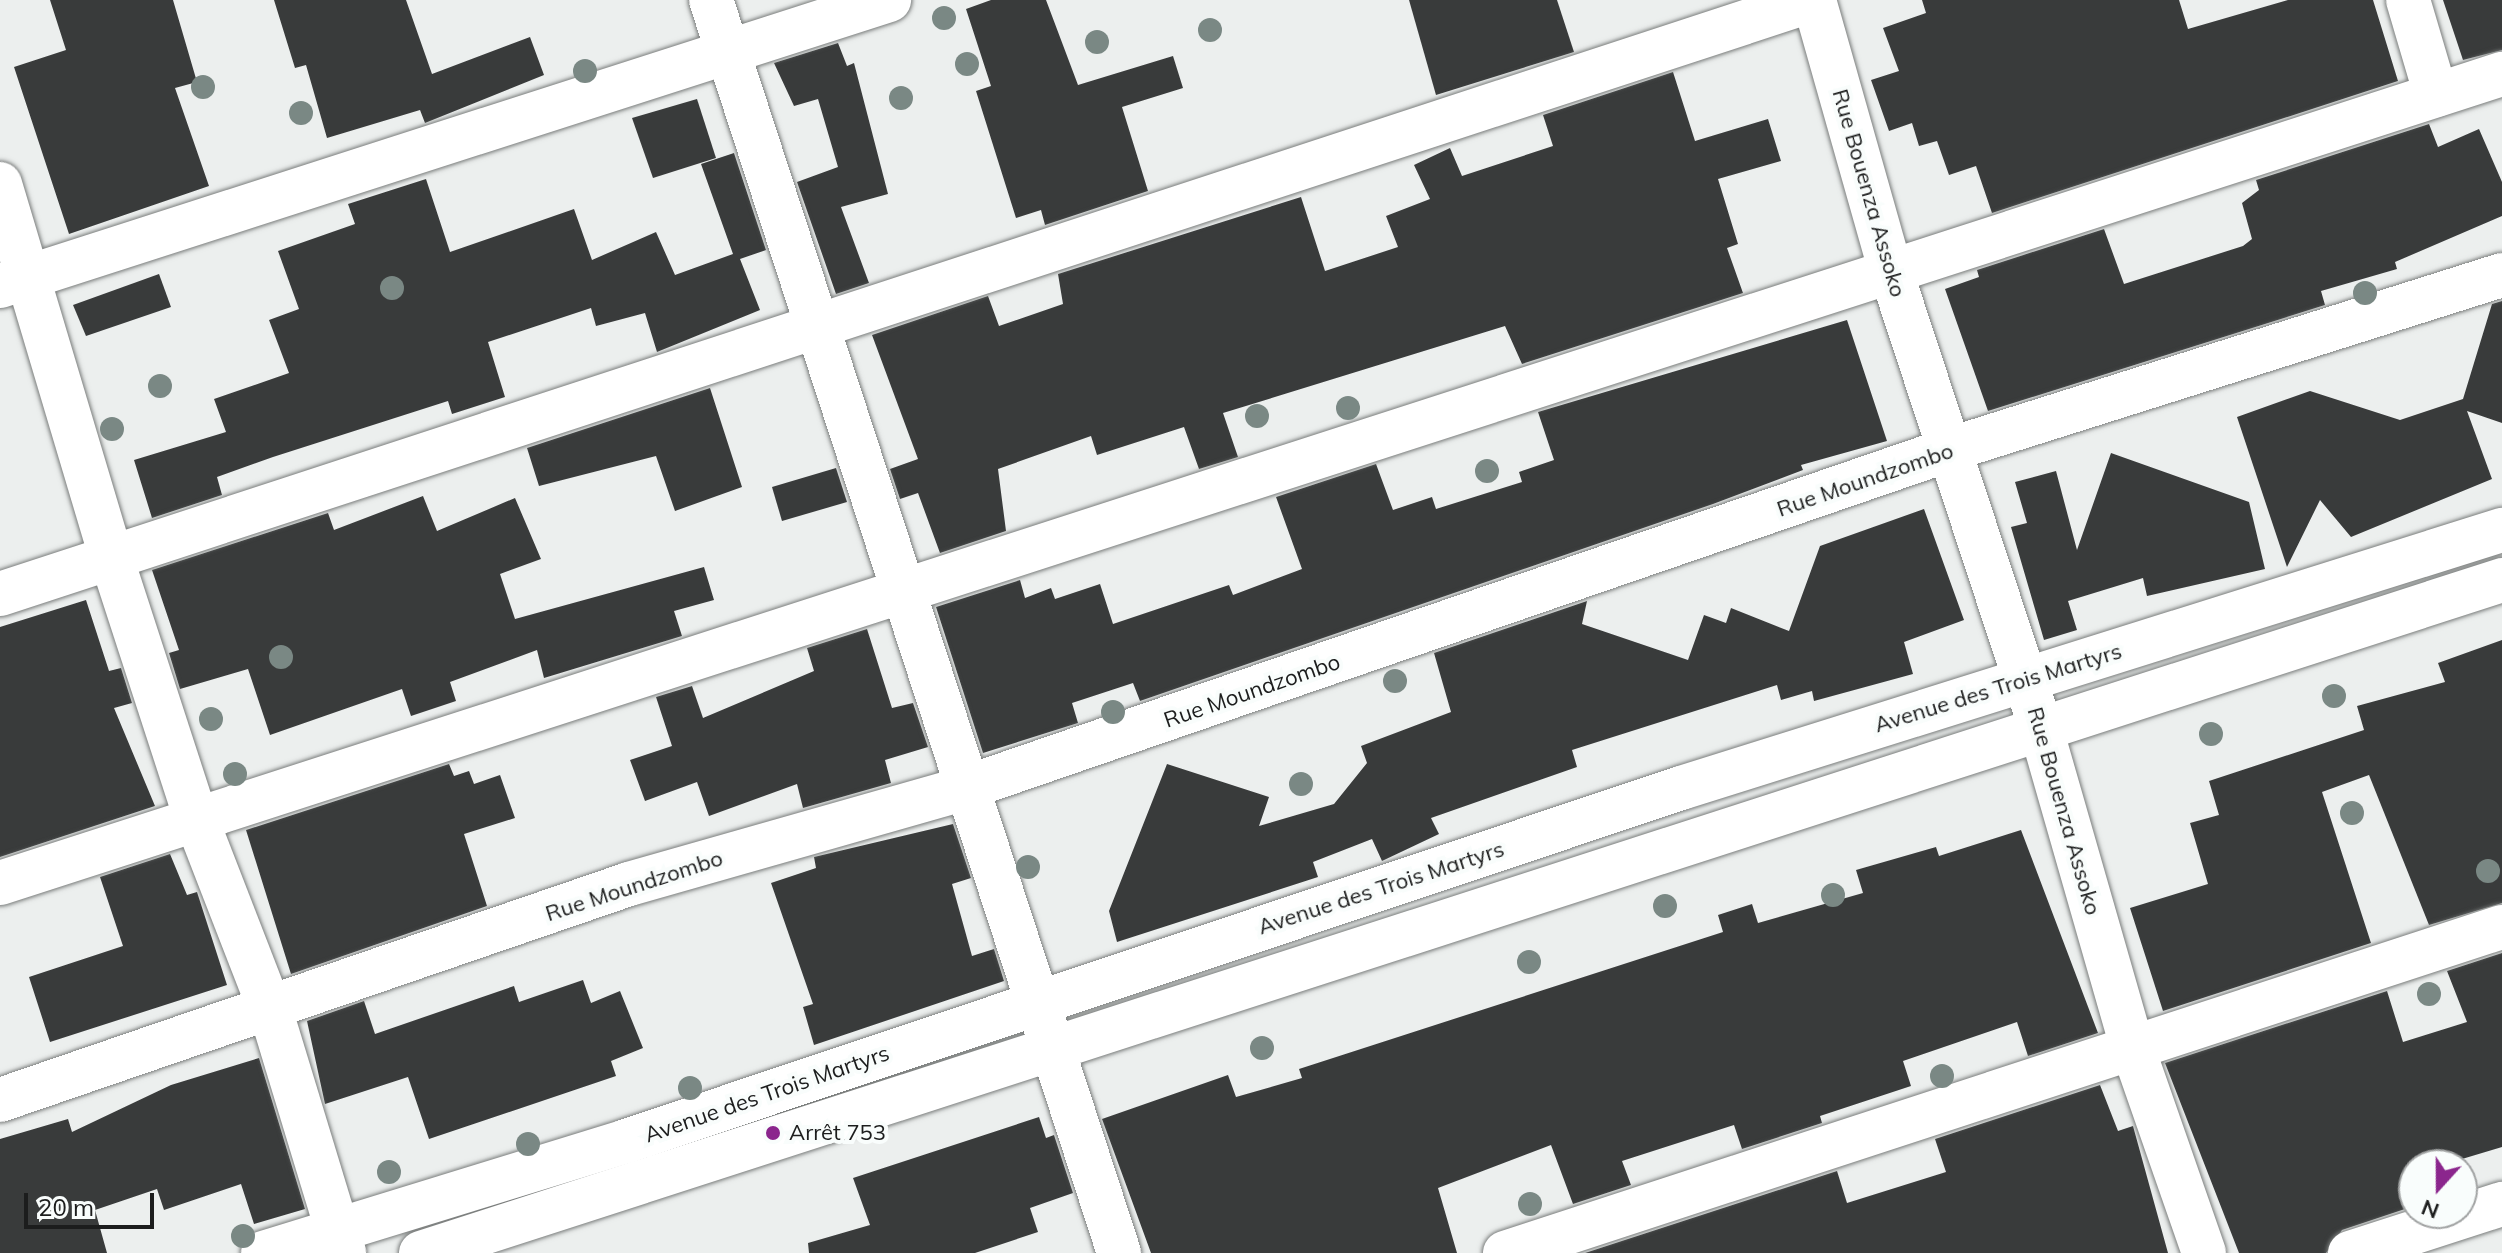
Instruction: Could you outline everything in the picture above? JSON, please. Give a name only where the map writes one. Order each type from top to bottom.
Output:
[{"type":"street","points":[[711,0],[900,594],[1119,1253]]},
{"type":"street","points":[[15,281],[729,54],[889,0]]},
{"type":"street","points":[[0,594],[814,324],[1370,150],[1814,0]]},
{"type":"street","name":"Rue Bouenza Assoko","points":[[1814,0],[1891,272],[2041,729],[2132,1046],[2204,1253]]},
{"type":"street","points":[[2408,0],[2436,95]]},
{"type":"street","points":[[0,883],[900,594],[1341,444],[1891,272],[2502,74]]},
{"type":"street","points":[[0,184],[15,281],[111,557],[197,821],[271,1012],[339,1242]]},
{"type":"street","name":"Rue Moundzombo","points":[[0,1100],[271,1012],[629,884],[965,788],[1948,450],[2502,275]]},
{"type":"street","name":"Avenue des Trois Martyrs","points":[[263,1253],[339,1242],[1037,1003],[2025,679],[2502,530]]},
{"type":"street","name":"Avenue des Trois Martyrs","points":[[421,1253],[2502,580]]},
{"type":"street","points":[[1505,1253],[2502,927]]},
{"type":"street","points":[[2350,1253],[2502,1204]]},
{"type":"building","points":[[50,0],[173,0],[197,82],[175,88],[209,186],[69,234],[14,67],[66,50]]},
{"type":"building","points":[[274,0],[406,0],[432,74],[530,37],[544,75],[425,123],[420,110],[327,138],[306,65],[295,68]]},
{"type":"building","points":[[991,0],[1046,0],[1078,85],[1173,56],[1183,88],[1122,107],[1148,191],[1045,225],[1041,210],[1016,218],[976,91],[991,86],[966,9]]},
{"type":"building","points":[[1409,0],[1557,0],[1574,52],[1436,95]]},
{"type":"building","points":[[1922,0],[2179,0],[2188,29],[2288,0],[2373,0],[2398,81],[1992,213],[1976,166],[1949,175],[1937,141],[1919,146],[1912,123],[1889,131],[1871,80],[1899,71],[1883,28],[1926,13]]},
{"type":"building","points":[[2443,0],[2502,0],[2502,50],[2463,60]]},
{"type":"building","points":[[838,43],[847,66],[854,63],[888,194],[841,207],[869,283],[836,294],[797,182],[838,167],[818,99],[794,106],[774,63]]},
{"type":"building","points":[[1673,72],[1695,141],[1768,119],[1781,161],[1718,179],[1738,244],[1727,248],[1743,293],[1522,364],[1505,326],[1223,413],[1238,457],[1199,469],[1184,427],[1097,455],[1091,436],[998,469],[1006,531],[940,553],[918,493],[900,499],[890,469],[918,459],[872,335],[988,296],[999,326],[1063,304],[1058,274],[1301,197],[1325,271],[1398,247],[1386,216],[1430,199],[1414,165],[1450,148],[1462,176],[1553,146],[1543,115]]},
{"type":"building","points":[[697,99],[716,158],[653,178],[632,118]]},
{"type":"building","points":[[2429,124],[2438,147],[2479,129],[2502,182],[2502,216],[2395,262],[2397,269],[2321,291],[2325,305],[1988,411],[1945,289],[1979,277],[1977,270],[2104,229],[2124,284],[2243,246],[2252,239],[2242,203],[2259,190],[2256,180]]},
{"type":"building","points":[[734,153],[766,250],[740,259],[760,310],[657,352],[645,313],[596,326],[591,308],[488,342],[505,397],[452,414],[448,401],[273,457],[217,477],[222,495],[152,518],[134,460],[226,432],[214,399],[289,373],[269,320],[299,309],[278,251],[355,224],[348,204],[426,179],[450,252],[574,209],[592,260],[656,232],[675,275],[733,254],[701,164]]},
{"type":"building","points":[[159,274],[171,307],[86,336],[73,305]]},
{"type":"building","points":[[2502,301],[2502,423],[2467,411],[2492,479],[2351,537],[2320,500],[2287,567],[2237,417],[2310,391],[2400,420],[2463,399],[2492,304]]},
{"type":"building","points":[[1847,320],[1887,441],[1801,465],[1803,470],[1713,504],[1140,701],[1133,683],[1072,703],[1078,723],[983,753],[936,607],[1020,580],[1025,598],[1051,588],[1055,599],[1100,584],[1113,624],[1229,585],[1233,595],[1302,569],[1276,497],[1376,464],[1393,510],[1432,497],[1436,509],[1522,482],[1519,472],[1554,460],[1538,412]]},
{"type":"building","points":[[710,388],[742,487],[675,511],[656,456],[539,486],[527,448]]},
{"type":"building","points":[[2111,453],[2249,502],[2265,569],[2147,596],[2143,578],[2068,601],[2077,630],[2044,640],[2011,527],[2027,523],[2015,482],[2056,471],[2077,550]]},
{"type":"building","points":[[836,468],[847,502],[782,521],[772,487]]},
{"type":"building","points":[[423,496],[437,531],[515,498],[541,559],[500,574],[515,619],[704,567],[714,600],[674,611],[682,636],[544,678],[537,650],[450,682],[456,701],[411,716],[402,689],[270,735],[248,669],[180,689],[169,653],[179,650],[152,570],[328,513],[334,530]]},
{"type":"building","points":[[1924,509],[1964,620],[1904,642],[1913,674],[1814,701],[1812,691],[1781,700],[1777,685],[1572,750],[1577,767],[1431,818],[1439,834],[1382,861],[1372,839],[1313,862],[1318,877],[1117,942],[1109,911],[1167,764],[1269,797],[1259,826],[1334,804],[1367,763],[1361,746],[1451,712],[1434,653],[1587,601],[1582,624],[1688,660],[1704,615],[1726,623],[1731,608],[1789,631],[1820,546]]},
{"type":"building","points":[[86,600],[109,671],[121,668],[132,703],[114,708],[155,806],[0,857],[0,627]]},
{"type":"building","points":[[867,629],[892,708],[913,703],[928,747],[885,760],[891,783],[803,808],[797,784],[709,816],[697,782],[645,801],[630,760],[672,746],[656,697],[692,686],[703,718],[814,671],[807,648]]},
{"type":"building","points":[[2502,640],[2502,903],[2429,925],[2369,775],[2322,792],[2371,943],[2163,1011],[2130,908],[2208,884],[2190,823],[2219,815],[2209,781],[2364,730],[2357,706],[2445,682],[2438,663]]},
{"type":"building","points":[[449,764],[454,776],[469,771],[474,784],[500,775],[515,818],[464,834],[487,906],[291,974],[246,830]]},
{"type":"building","points":[[953,824],[971,878],[952,884],[972,956],[994,949],[1004,981],[814,1045],[803,1007],[813,1004],[771,883],[816,868],[814,857]]},
{"type":"building","points":[[2021,830],[2098,1033],[2028,1056],[2017,1022],[1903,1061],[1911,1086],[1820,1116],[1822,1123],[1742,1149],[1734,1125],[1622,1161],[1631,1185],[1573,1204],[1551,1145],[1438,1188],[1457,1253],[1151,1253],[1102,1119],[1228,1075],[1236,1097],[1302,1078],[1299,1069],[1723,932],[1718,915],[1752,904],[1758,923],[1863,893],[1856,870],[1936,847],[1939,856]]},
{"type":"building","points":[[170,854],[187,895],[197,892],[227,985],[50,1042],[29,977],[123,946],[100,877]]},
{"type":"building","points":[[2502,953],[2502,1147],[2478,1154],[2478,1149],[2398,1149],[2398,1211],[2342,1230],[2326,1253],[2239,1253],[2165,1063],[2387,991],[2403,1042],[2467,1022],[2447,971]]},
{"type":"building","points":[[583,980],[591,1003],[620,991],[643,1048],[611,1061],[616,1076],[429,1139],[408,1077],[325,1104],[307,1021],[364,1001],[375,1034],[514,986],[519,1002]]},
{"type":"building","points":[[259,1058],[305,1209],[254,1224],[241,1184],[164,1210],[157,1189],[95,1210],[107,1253],[0,1253],[0,1139],[68,1119],[72,1132],[171,1085]]},
{"type":"building","points":[[2100,1085],[2118,1131],[2133,1126],[2168,1253],[1585,1253],[1837,1171],[1847,1203],[1946,1172],[1935,1139]]},
{"type":"building","points":[[1039,1117],[1046,1138],[1054,1135],[1073,1193],[1030,1208],[1038,1232],[975,1253],[809,1253],[808,1243],[870,1225],[853,1178]]},
{"type":"place","name":"Arrêt 753","points":[[773,1133]]}]
